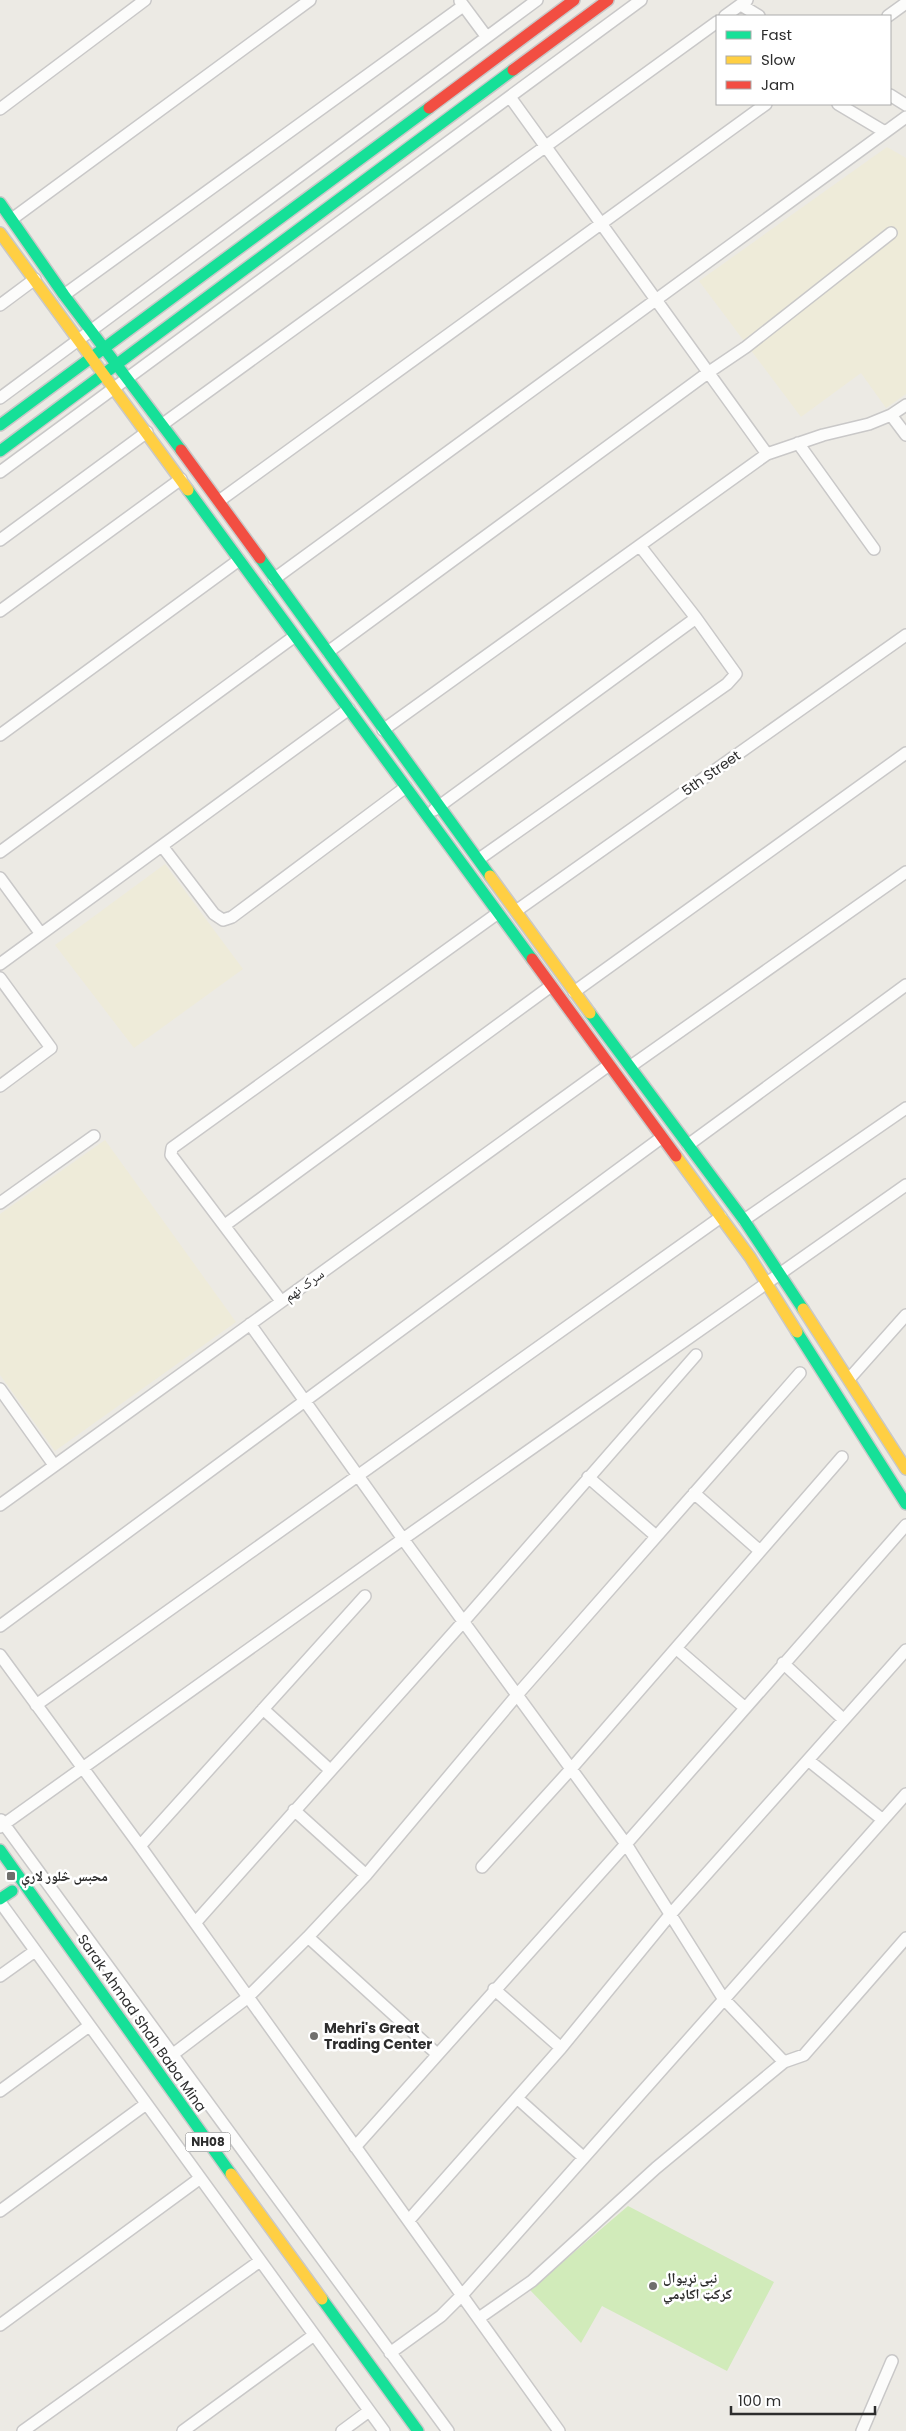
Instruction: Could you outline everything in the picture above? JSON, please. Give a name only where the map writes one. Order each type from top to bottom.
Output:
[{"type":"main road","points":[[0,425],[574,0]]},
{"type":"main road","points":[[0,451],[608,0]]},
{"type":"main road","points":[[0,203],[64,295],[163,424],[574,992],[744,1220],[849,1379],[902,1454],[906,1469]]},
{"type":"main road","points":[[0,233],[661,1138],[721,1217],[766,1282],[906,1504]]},
{"type":"main road","name":"Sarak Ahmad Shah Baba Mina","points":[[0,1850],[181,2105],[418,2431]]},
{"type":"main road","points":[[0,1900],[15,1895],[4,1879]]},
{"type":"street","points":[[0,109],[145,0]]},
{"type":"street","points":[[12,219],[310,0]]},
{"type":"street","points":[[0,398],[537,0]]},
{"type":"street","points":[[0,472],[641,0]]},
{"type":"street","points":[[726,15],[744,2],[758,15]]},
{"type":"street","points":[[64,295],[461,3],[486,36]]},
{"type":"street","points":[[889,15],[906,3]]},
{"type":"street","points":[[163,424],[715,26]]},
{"type":"street","points":[[891,96],[906,105]]},
{"type":"street","points":[[510,97],[767,454]]},
{"type":"street","points":[[219,501],[765,105]]},
{"type":"street","points":[[840,105],[885,132]]},
{"type":"street","points":[[274,579],[906,117]]},
{"type":"street","points":[[328,652],[709,372],[746,347],[891,233]]},
{"type":"street","points":[[0,305],[34,280]]},
{"type":"street","points":[[383,730],[767,454],[798,443],[869,424],[891,415],[906,405]]},
{"type":"street","points":[[891,415],[906,435]]},
{"type":"street","points":[[0,540],[147,432]]},
{"type":"street","points":[[798,443],[874,549]]},
{"type":"street","points":[[0,611],[181,479]]},
{"type":"street","points":[[479,859],[736,674],[696,618],[640,546]]},
{"type":"street","points":[[0,735],[240,560]]},
{"type":"street","points":[[426,815],[696,618]]},
{"type":"street","name":"5th Street","points":[[516,911],[906,635]]},
{"type":"street","points":[[0,852],[295,636]]},
{"type":"street","points":[[0,964],[349,710]]},
{"type":"street","points":[[574,992],[906,753]]},
{"type":"street","points":[[162,846],[214,914],[223,920],[232,917],[406,787]]},
{"type":"street","points":[[631,1066],[906,872]]},
{"type":"street","points":[[0,878],[41,934]]},
{"type":"street","points":[[281,1301],[171,1155],[172,1148],[498,913]]},
{"type":"street","points":[[0,978],[51,1048],[0,1086]]},
{"type":"street","points":[[688,1145],[906,985]]},
{"type":"street","points":[[225,1225],[551,986]]},
{"type":"street","name":"سرک نهم","points":[[0,1505],[609,1065]]},
{"type":"street","points":[[744,1220],[906,1108]]},
{"type":"street","points":[[0,1203],[94,1136]]},
{"type":"street","points":[[0,1626],[661,1138]]},
{"type":"street","points":[[448,2431],[1,1823],[83,1768],[403,1539],[906,1185]]},
{"type":"street","points":[[36,1705],[721,1217]]},
{"type":"street","points":[[849,1379],[906,1316]]},
{"type":"street","points":[[250,1324],[403,1539],[626,1844],[669,1916],[723,1998],[784,2062]]},
{"type":"street","points":[[194,1923],[464,1622],[696,1355]]},
{"type":"street","points":[[172,2055],[247,1998],[366,1876],[517,1696],[800,1372]]},
{"type":"street","points":[[0,1391],[54,1465]]},
{"type":"street","points":[[482,1867],[677,1649],[842,1457]]},
{"type":"street","points":[[588,1478],[656,1536]]},
{"type":"street","points":[[694,1493],[760,1551]]},
{"type":"street","points":[[355,2147],[494,1989],[626,1844],[744,1707],[906,1525]]},
{"type":"street","points":[[140,1846],[366,1596]]},
{"type":"street","points":[[677,1649],[744,1707]]},
{"type":"street","points":[[409,2220],[562,2048],[669,1916],[906,1650]]},
{"type":"street","points":[[0,1655],[140,1846],[247,1998],[409,2220],[559,2431]]},
{"type":"street","points":[[783,1663],[844,1719]]},
{"type":"street","points":[[263,1709],[330,1770]]},
{"type":"street","points":[[808,1760],[882,1820]]},
{"type":"street","points":[[390,2353],[441,2316],[462,2294],[906,1794]]},
{"type":"street","points":[[294,1810],[366,1876]]},
{"type":"street","points":[[0,1900],[34,1951],[384,2431]]},
{"type":"street","points":[[308,1937],[437,2054]]},
{"type":"street","points":[[479,2318],[532,2280],[656,2168],[784,2062],[804,2055],[906,1938]]},
{"type":"street","points":[[0,1976],[34,1951]]},
{"type":"street","points":[[494,1989],[562,2048]]},
{"type":"street","points":[[0,2091],[89,2026]]},
{"type":"street","points":[[517,2098],[583,2158]]},
{"type":"street","points":[[0,2211],[146,2104]]},
{"type":"street","points":[[0,2325],[199,2179]]},
{"type":"street","points":[[23,2431],[260,2261]]},
{"type":"street","points":[[183,2431],[314,2334]]},
{"type":"street","points":[[862,2431],[892,2361]]},
{"type":"street","points":[[342,2431],[369,2411]]},
{"type":"shaded area","points":[[887,147],[906,158],[906,394],[886,408],[861,373],[801,417],[699,281]]},
{"type":"shaded area","points":[[165,864],[243,969],[134,1048],[55,945]]},
{"type":"shaded area","points":[[105,1140],[236,1322],[55,1451],[0,1375],[0,1214]]},
{"type":"green space","name":"نبی نړیوال کرکټ اکاډمي","points":[[628,2206],[774,2282],[727,2371],[602,2306],[581,2343],[530,2290]]},
{"type":"traffic: fast","points":[[0,451],[513,70]]},
{"type":"traffic: fast","points":[[0,425],[429,108]]},
{"type":"traffic: fast","points":[[0,203],[64,295],[181,450]]},
{"type":"traffic: fast","points":[[188,490],[532,959]]},
{"type":"traffic: fast","points":[[260,558],[490,876]]},
{"type":"traffic: fast","points":[[590,1013],[744,1220],[803,1309]]},
{"type":"traffic: fast","points":[[797,1332],[906,1504]]},
{"type":"traffic: fast","points":[[0,1850],[231,2174]]},
{"type":"traffic: fast","points":[[0,1899],[12,1891]]},
{"type":"traffic: fast","points":[[322,2299],[418,2431]]},
{"type":"traffic: slow","points":[[0,233],[188,490]]},
{"type":"traffic: slow","points":[[490,876],[590,1013]]},
{"type":"traffic: slow","points":[[676,1156],[750,1257],[797,1332]]},
{"type":"traffic: slow","points":[[803,1309],[906,1469]]},
{"type":"traffic: slow","points":[[231,2174],[322,2299]]},
{"type":"traffic: jam","points":[[429,108],[574,0]]},
{"type":"traffic: jam","points":[[513,70],[608,0]]},
{"type":"traffic: jam","points":[[181,450],[260,558]]},
{"type":"traffic: jam","points":[[532,959],[676,1156]]},
{"type":"place","name":"محبس څلور لارې","points":[[11,1876]]},
{"type":"place","name":"Mehri's Great Trading Center","points":[[314,2036]]},
{"type":"place","name":"نبی نړیوال کرکټ اکاډمي","points":[[653,2286]]}]
